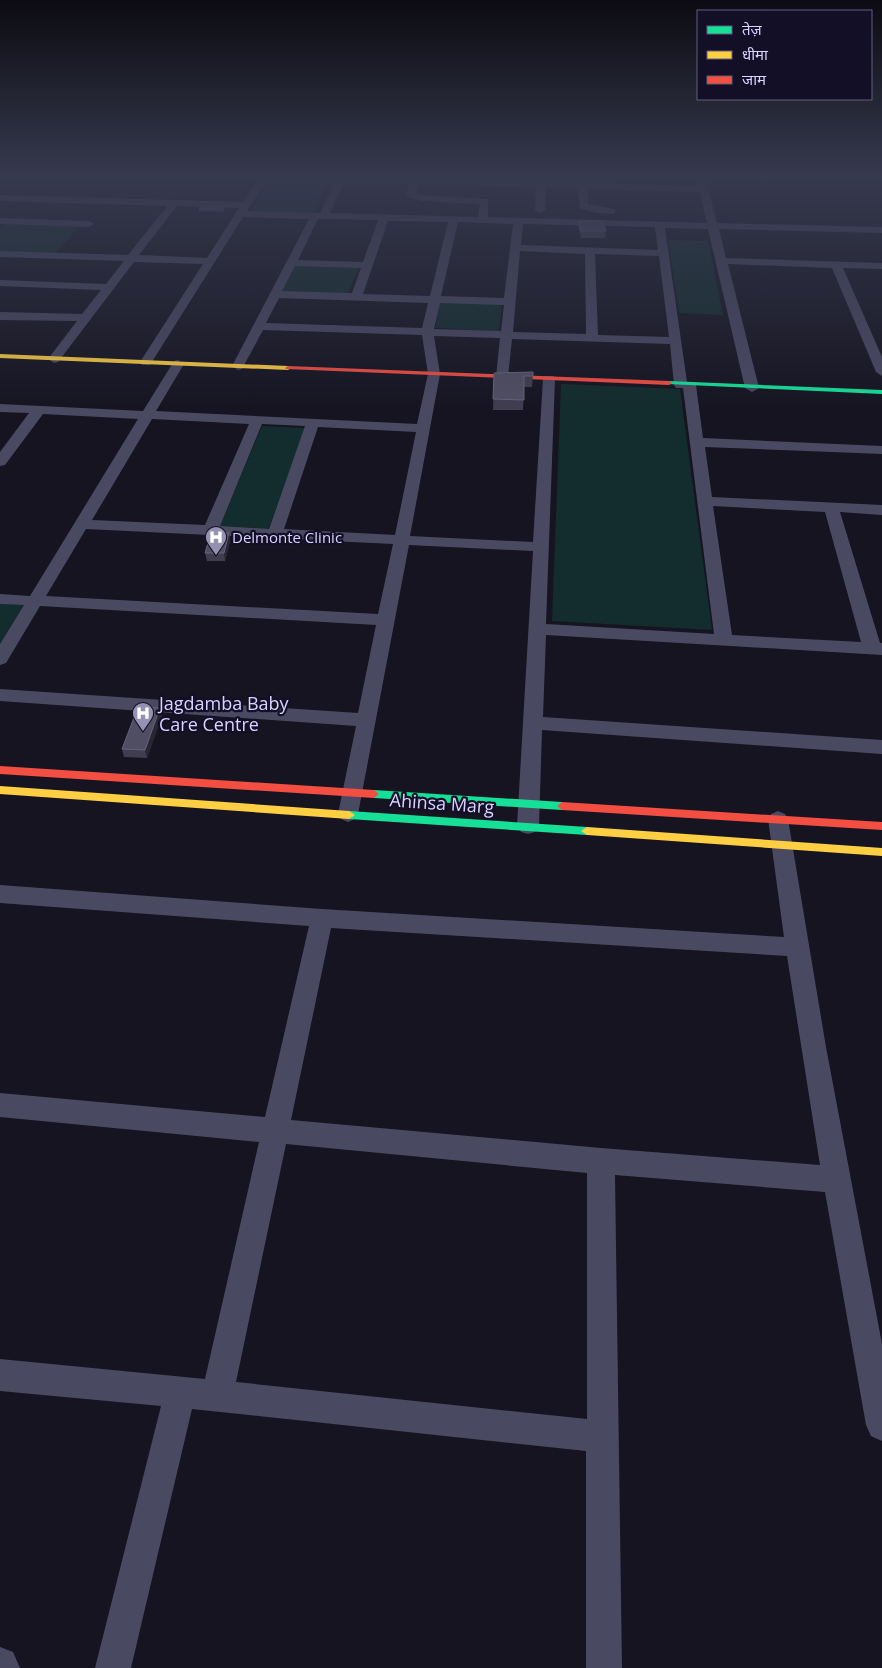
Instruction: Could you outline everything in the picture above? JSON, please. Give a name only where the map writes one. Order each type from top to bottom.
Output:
[{"type":"main road","points":[[0,356],[882,392]]},
{"type":"main road","name":"Ahinsa Marg","points":[[0,770],[882,826]]},
{"type":"main road","name":"Ahinsa Marg","points":[[0,790],[882,852]]},
{"type":"street","points":[[25,255],[210,261]]},
{"type":"street","points":[[54,359],[134,255]]},
{"type":"street","points":[[146,362],[214,255]]},
{"type":"street","points":[[238,366],[296,255]]},
{"type":"street","points":[[356,297],[371,255]]},
{"type":"street","points":[[348,814],[434,374],[427,332],[445,255]]},
{"type":"street","points":[[502,377],[514,255]]},
{"type":"street","points":[[590,255],[592,338]]},
{"type":"street","points":[[664,255],[675,341],[697,442],[724,640]]},
{"type":"street","points":[[721,255],[752,388]]},
{"type":"street","points":[[722,260],[882,266]]},
{"type":"street","points":[[291,263],[367,265]]},
{"type":"street","points":[[836,265],[882,372]]},
{"type":"street","points":[[0,283],[109,287]]},
{"type":"street","points":[[275,294],[510,302]]},
{"type":"street","points":[[0,316],[85,318]]},
{"type":"street","points":[[259,326],[675,341]]},
{"type":"street","points":[[0,659],[178,364]]},
{"type":"street","points":[[528,826],[549,379]]},
{"type":"street","points":[[0,408],[424,428]]},
{"type":"street","points":[[0,462],[39,410]]},
{"type":"street","points":[[210,531],[257,420]]},
{"type":"street","points":[[275,534],[313,423]]},
{"type":"street","points":[[697,442],[882,450]]},
{"type":"street","points":[[705,501],[882,510]]},
{"type":"street","points":[[537,629],[877,649],[831,507]]},
{"type":"street","points":[[81,524],[541,547]]},
{"type":"street","points":[[0,599],[386,620]]},
{"type":"street","points":[[0,695],[366,720]]},
{"type":"street","points":[[533,723],[882,747]]},
{"type":"street","points":[[778,819],[797,947],[836,1180],[882,1425]]},
{"type":"street","points":[[0,894],[322,918],[797,947]]},
{"type":"street","points":[[217,1396],[322,918]]},
{"type":"street","points":[[0,1105],[601,1161],[836,1180]]},
{"type":"street","points":[[601,1161],[604,1668]]},
{"type":"street","points":[[0,1375],[603,1437]]},
{"type":"street","points":[[113,1668],[180,1392]]},
{"type":"green space","points":[[670,255],[711,255],[723,315],[679,313]]},
{"type":"green space","points":[[295,265],[359,267],[348,293],[282,291]]},
{"type":"green space","points":[[440,302],[502,304],[499,331],[435,328]]},
{"type":"green space","points":[[561,384],[680,389],[712,630],[552,621]]},
{"type":"green space","points":[[262,426],[306,428],[268,530],[219,528]]},
{"type":"green space","points":[[0,604],[24,605],[0,644]]},
{"type":"building","points":[[533,372],[533,376],[524,376],[524,400],[493,399],[494,373]]},
{"type":"building","points":[[211,533],[229,533],[224,553],[205,553]]},
{"type":"building","points":[[138,707],[160,708],[145,750],[122,749]]},
{"type":"traffic: fast","points":[[669,383],[882,392]]},
{"type":"traffic: fast","points":[[374,794],[562,806]]},
{"type":"traffic: fast","points":[[349,815],[587,831]]},
{"type":"traffic: slow","points":[[0,356],[288,368]]},
{"type":"traffic: slow","points":[[0,790],[349,815]]},
{"type":"traffic: slow","points":[[587,831],[882,852]]},
{"type":"traffic: jam","points":[[288,368],[669,383]]},
{"type":"traffic: jam","points":[[0,770],[374,794]]},
{"type":"traffic: jam","points":[[562,806],[882,826]]},
{"type":"place","name":"Delmonte Clinic","points":[[216,556]]},
{"type":"place","name":"Jagdamba Baby Care Centre","points":[[143,732]]}]
